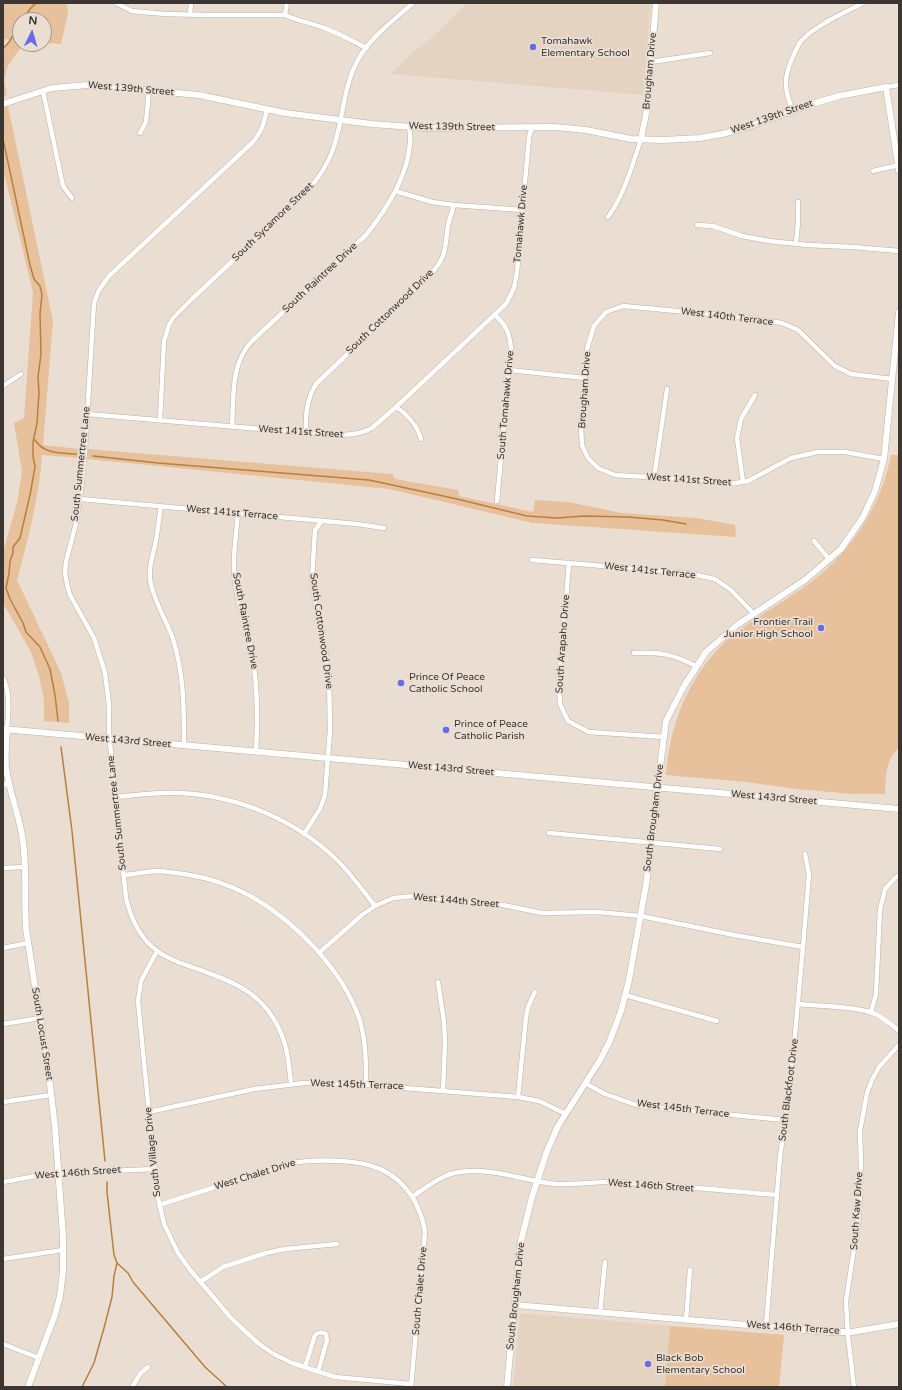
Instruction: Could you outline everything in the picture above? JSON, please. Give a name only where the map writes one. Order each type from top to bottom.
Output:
[{"type":"street","points":[[116,3],[132,11],[190,15],[285,15],[344,36],[366,48]]},
{"type":"street","points":[[190,15],[191,3]]},
{"type":"street","points":[[285,15],[287,3]]},
{"type":"street","name":"South Sycamore Street","points":[[160,420],[164,341],[173,318],[310,188],[326,166],[332,153],[346,90],[359,57],[366,48],[413,3]]},
{"type":"street","name":"Brougham Drive","points":[[641,139],[647,109],[656,3]]},
{"type":"street","points":[[793,111],[786,95],[786,82],[789,66],[799,43],[811,32],[863,3]]},
{"type":"street","points":[[651,62],[710,53]]},
{"type":"street","name":"West 139th Street","points":[[3,104],[59,87],[88,85],[199,95],[267,109],[340,121],[409,127],[569,128],[641,139],[675,140],[722,134],[754,125],[839,96],[899,85]]},
{"type":"street","points":[[873,171],[899,167],[886,87]]},
{"type":"street","points":[[140,133],[146,122],[149,90]]},
{"type":"street","points":[[43,91],[63,186],[72,198]]},
{"type":"street","name":"South Summertree Lane","points":[[267,109],[264,124],[258,136],[252,143],[109,276],[99,290],[94,303],[80,500],[66,562],[66,578],[70,595],[94,638],[102,661],[108,690],[110,739],[123,875],[129,912],[141,935],[157,951],[173,960],[235,983],[256,998],[266,1009],[280,1031],[287,1052],[291,1084]]},
{"type":"street","name":"South Raintree Drive","points":[[232,427],[235,374],[243,353],[252,341],[366,235],[378,220],[400,182],[410,143],[409,127]]},
{"type":"street","name":"Tomahawk Drive","points":[[495,315],[506,304],[514,288],[517,272],[529,137],[532,127]]},
{"type":"street","points":[[608,217],[616,203],[634,161],[641,139]]},
{"type":"street","points":[[395,191],[422,200],[454,205],[523,210]]},
{"type":"street","points":[[796,244],[798,202]]},
{"type":"street","name":"South Cottonwood Drive","points":[[306,433],[305,424],[307,405],[312,388],[319,379],[438,266],[446,248],[448,226],[454,205]]},
{"type":"street","points":[[697,225],[713,226],[753,238],[796,244],[899,251]]},
{"type":"street","name":"Brougham Drive","points":[[608,472],[598,468],[588,458],[582,445],[587,349],[594,326],[606,312],[623,306],[640,308]]},
{"type":"street","name":"West 140th Terrace","points":[[640,308],[742,317],[782,323],[798,330],[835,366],[851,374],[892,379]]},
{"type":"street","name":"South Brougham Drive","points":[[507,1387],[520,1245],[537,1181],[547,1151],[566,1114],[609,1043],[621,1011],[625,995],[641,916],[652,843],[666,721],[684,686],[706,652],[737,625],[805,580],[841,549],[863,517],[875,490],[884,459],[899,312]]},
{"type":"street","name":"West 141st Street","points":[[87,414],[306,433],[348,435],[359,434],[376,425],[495,315]]},
{"type":"street","name":"South Tomahawk Drive","points":[[495,315],[505,323],[510,336],[511,348],[497,501]]},
{"type":"street","points":[[509,370],[585,378]]},
{"type":"street","points":[[3,386],[20,374]]},
{"type":"street","points":[[654,478],[666,390]]},
{"type":"street","points":[[743,482],[737,438],[741,419],[755,395]]},
{"type":"street","points":[[396,407],[404,412],[415,425],[421,439]]},
{"type":"street","name":"West 141st Street","points":[[608,472],[615,475],[695,480],[730,484],[748,481],[791,458],[818,452],[845,452],[884,459]]},
{"type":"street","name":"West 141st Terrace","points":[[80,500],[238,513],[384,528]]},
{"type":"street","points":[[160,506],[156,541],[150,564],[150,579],[153,593],[172,639],[178,658],[184,699],[184,746]]},
{"type":"street","name":"South Raintree Drive","points":[[238,513],[234,568],[235,585],[255,670],[257,703],[256,752]]},
{"type":"street","name":"South Cottonwood Drive","points":[[304,834],[322,804],[325,795],[330,730],[329,675],[312,578],[314,530],[322,521]]},
{"type":"street","points":[[814,541],[829,559]]},
{"type":"street","name":"West 141st Terrace","points":[[532,560],[687,573],[715,579],[731,590],[754,614]]},
{"type":"street","name":"South Arapaho Drive","points":[[569,564],[559,682],[560,704],[568,720],[589,732],[664,737]]},
{"type":"street","points":[[634,653],[665,653],[678,657],[696,666]]},
{"type":"street","name":"South Locust Street","points":[[3,678],[8,690],[9,699],[5,730],[6,784],[21,829],[24,844],[24,907],[51,1095],[64,1270],[55,1315],[28,1387]]},
{"type":"street","name":"West 143rd Street","points":[[5,730],[899,809]]},
{"type":"street","points":[[116,797],[156,793],[179,793],[219,798],[237,802],[261,811],[281,820],[322,847],[354,878],[375,906]]},
{"type":"street","points":[[549,833],[720,849]]},
{"type":"street","name":"South Blackfoot Drive","points":[[766,1326],[777,1195],[791,1078],[804,947],[809,874],[805,854]]},
{"type":"street","points":[[3,868],[24,866]]},
{"type":"street","points":[[123,875],[165,872],[192,875],[229,886],[246,893],[280,914],[319,953],[337,974],[346,990],[358,1016],[364,1044],[366,1084]]},
{"type":"street","points":[[870,1012],[876,994],[880,910],[885,889],[899,875]]},
{"type":"street","name":"West 144th Street","points":[[319,953],[362,915],[375,906],[393,898],[414,896],[503,905],[542,913],[597,912],[641,916],[734,935],[804,947]]},
{"type":"street","points":[[3,948],[28,943]]},
{"type":"street","name":"South Village Drive","points":[[157,951],[141,981],[138,1001],[148,1112],[159,1205],[167,1231],[178,1253],[200,1282],[232,1319],[258,1343],[283,1359],[335,1377],[411,1385]]},
{"type":"street","points":[[438,982],[445,1042],[443,1090]]},
{"type":"street","points":[[518,1097],[526,1017],[528,1007],[535,992]]},
{"type":"street","points":[[625,995],[717,1021]]},
{"type":"street","points":[[798,1004],[846,1008],[870,1012],[891,1024],[899,1031]]},
{"type":"street","points":[[3,1024],[40,1018]]},
{"type":"street","name":"South Kaw Drive","points":[[854,1387],[846,1301],[859,1216],[861,1167],[860,1131],[867,1093],[879,1066],[899,1045]]},
{"type":"street","name":"West 145th Terrace","points":[[148,1112],[254,1089],[320,1082],[366,1084],[518,1097],[539,1101],[566,1114]]},
{"type":"street","name":"West 145th Terrace","points":[[585,1083],[610,1096],[639,1106],[785,1120]]},
{"type":"street","points":[[3,1102],[51,1095]]},
{"type":"street","name":"West Chalet Drive","points":[[159,1205],[287,1164],[319,1160],[358,1162],[383,1170],[398,1180],[412,1197]]},
{"type":"street","name":"West 146th Street","points":[[3,1182],[34,1176],[154,1169]]},
{"type":"street","name":"West 146th Street","points":[[412,1197],[442,1178],[458,1172],[480,1171],[554,1184],[572,1185],[618,1182],[777,1195]]},
{"type":"street","name":"South Chalet Drive","points":[[411,1385],[425,1238],[423,1221],[412,1197]]},
{"type":"street","points":[[200,1282],[229,1264],[266,1253],[337,1244]]},
{"type":"street","points":[[3,1259],[63,1250]]},
{"type":"street","points":[[600,1313],[605,1262]]},
{"type":"street","points":[[686,1320],[690,1270]]},
{"type":"street","name":"West 146th Terrace","points":[[514,1305],[829,1332],[878,1329],[899,1324]]},
{"type":"street","points":[[305,1367],[315,1335],[317,1333],[323,1333],[327,1337],[327,1340],[318,1372]]},
{"type":"street","points":[[3,1344],[39,1358]]},
{"type":"street","points":[[132,1387],[140,1374],[148,1366]]},
{"type":"shaded area","points":[[5,3],[67,3],[68,14],[61,44],[52,43],[52,12],[12,12],[12,52],[18,52],[8,66],[4,80],[7,95],[3,97],[3,49],[11,40],[3,39],[3,12]]},
{"type":"shaded area","name":"Tomahawk Elementary School","points":[[467,3],[651,3],[643,95],[391,74]]},
{"type":"shaded area","points":[[8,106],[53,321],[43,445],[80,449],[79,458],[42,455],[36,503],[17,580],[61,673],[69,702],[69,723],[44,721],[44,700],[39,676],[31,652],[3,603],[3,552],[17,503],[22,471],[14,423],[24,418],[33,292],[3,169],[3,108]]},
{"type":"shaded area","points":[[88,449],[392,474],[395,479],[458,490],[459,496],[533,512],[535,500],[568,502],[622,513],[697,518],[735,525],[736,537],[533,523],[389,489],[87,459]]},
{"type":"shaded area","name":"Frontier Trail Junior High School","points":[[891,455],[899,455],[899,748],[891,758],[887,770],[885,794],[853,794],[666,775],[668,756],[676,721],[690,687],[700,672],[711,657],[734,634],[811,582],[826,570],[852,542],[863,526],[880,492]]},
{"type":"shaded area","name":"Black Bob Elementary School","points":[[520,1313],[784,1335],[779,1387],[513,1387]]},
{"type":"shaded area","points":[[670,1326],[784,1335],[779,1387],[665,1387]]},
{"type":"waterway","points":[[28,12],[36,3]]},
{"type":"waterway","points":[[3,49],[12,37]]},
{"type":"waterway","points":[[3,139],[30,265],[34,279],[40,286],[42,295],[40,313],[41,354],[38,377],[39,393],[37,423],[33,442],[35,467],[20,538],[13,547],[6,588],[26,632],[40,647],[50,669],[58,721]]},
{"type":"waterway","points":[[35,440],[43,448],[53,452],[76,454]]},
{"type":"waterway","points":[[93,456],[158,463],[369,480],[527,516],[557,518],[584,516],[628,517],[663,520],[686,524]]},
{"type":"waterway","points":[[61,747],[72,831],[105,1161]]},
{"type":"waterway","points":[[107,1182],[114,1255],[117,1263],[128,1273],[133,1282],[205,1367],[227,1387]]},
{"type":"waterway","points":[[82,1387],[94,1363],[104,1328],[112,1297],[117,1263]]},
{"type":"place","name":"Tomahawk Elementary School","points":[[533,47]]},
{"type":"place","name":"Frontier Trail Junior High School","points":[[821,628]]},
{"type":"place","name":"Prince Of Peace Catholic School","points":[[401,683]]},
{"type":"place","name":"Prince of Peace Catholic Parish","points":[[446,730]]},
{"type":"place","name":"Black Bob Elementary School","points":[[648,1364]]}]
